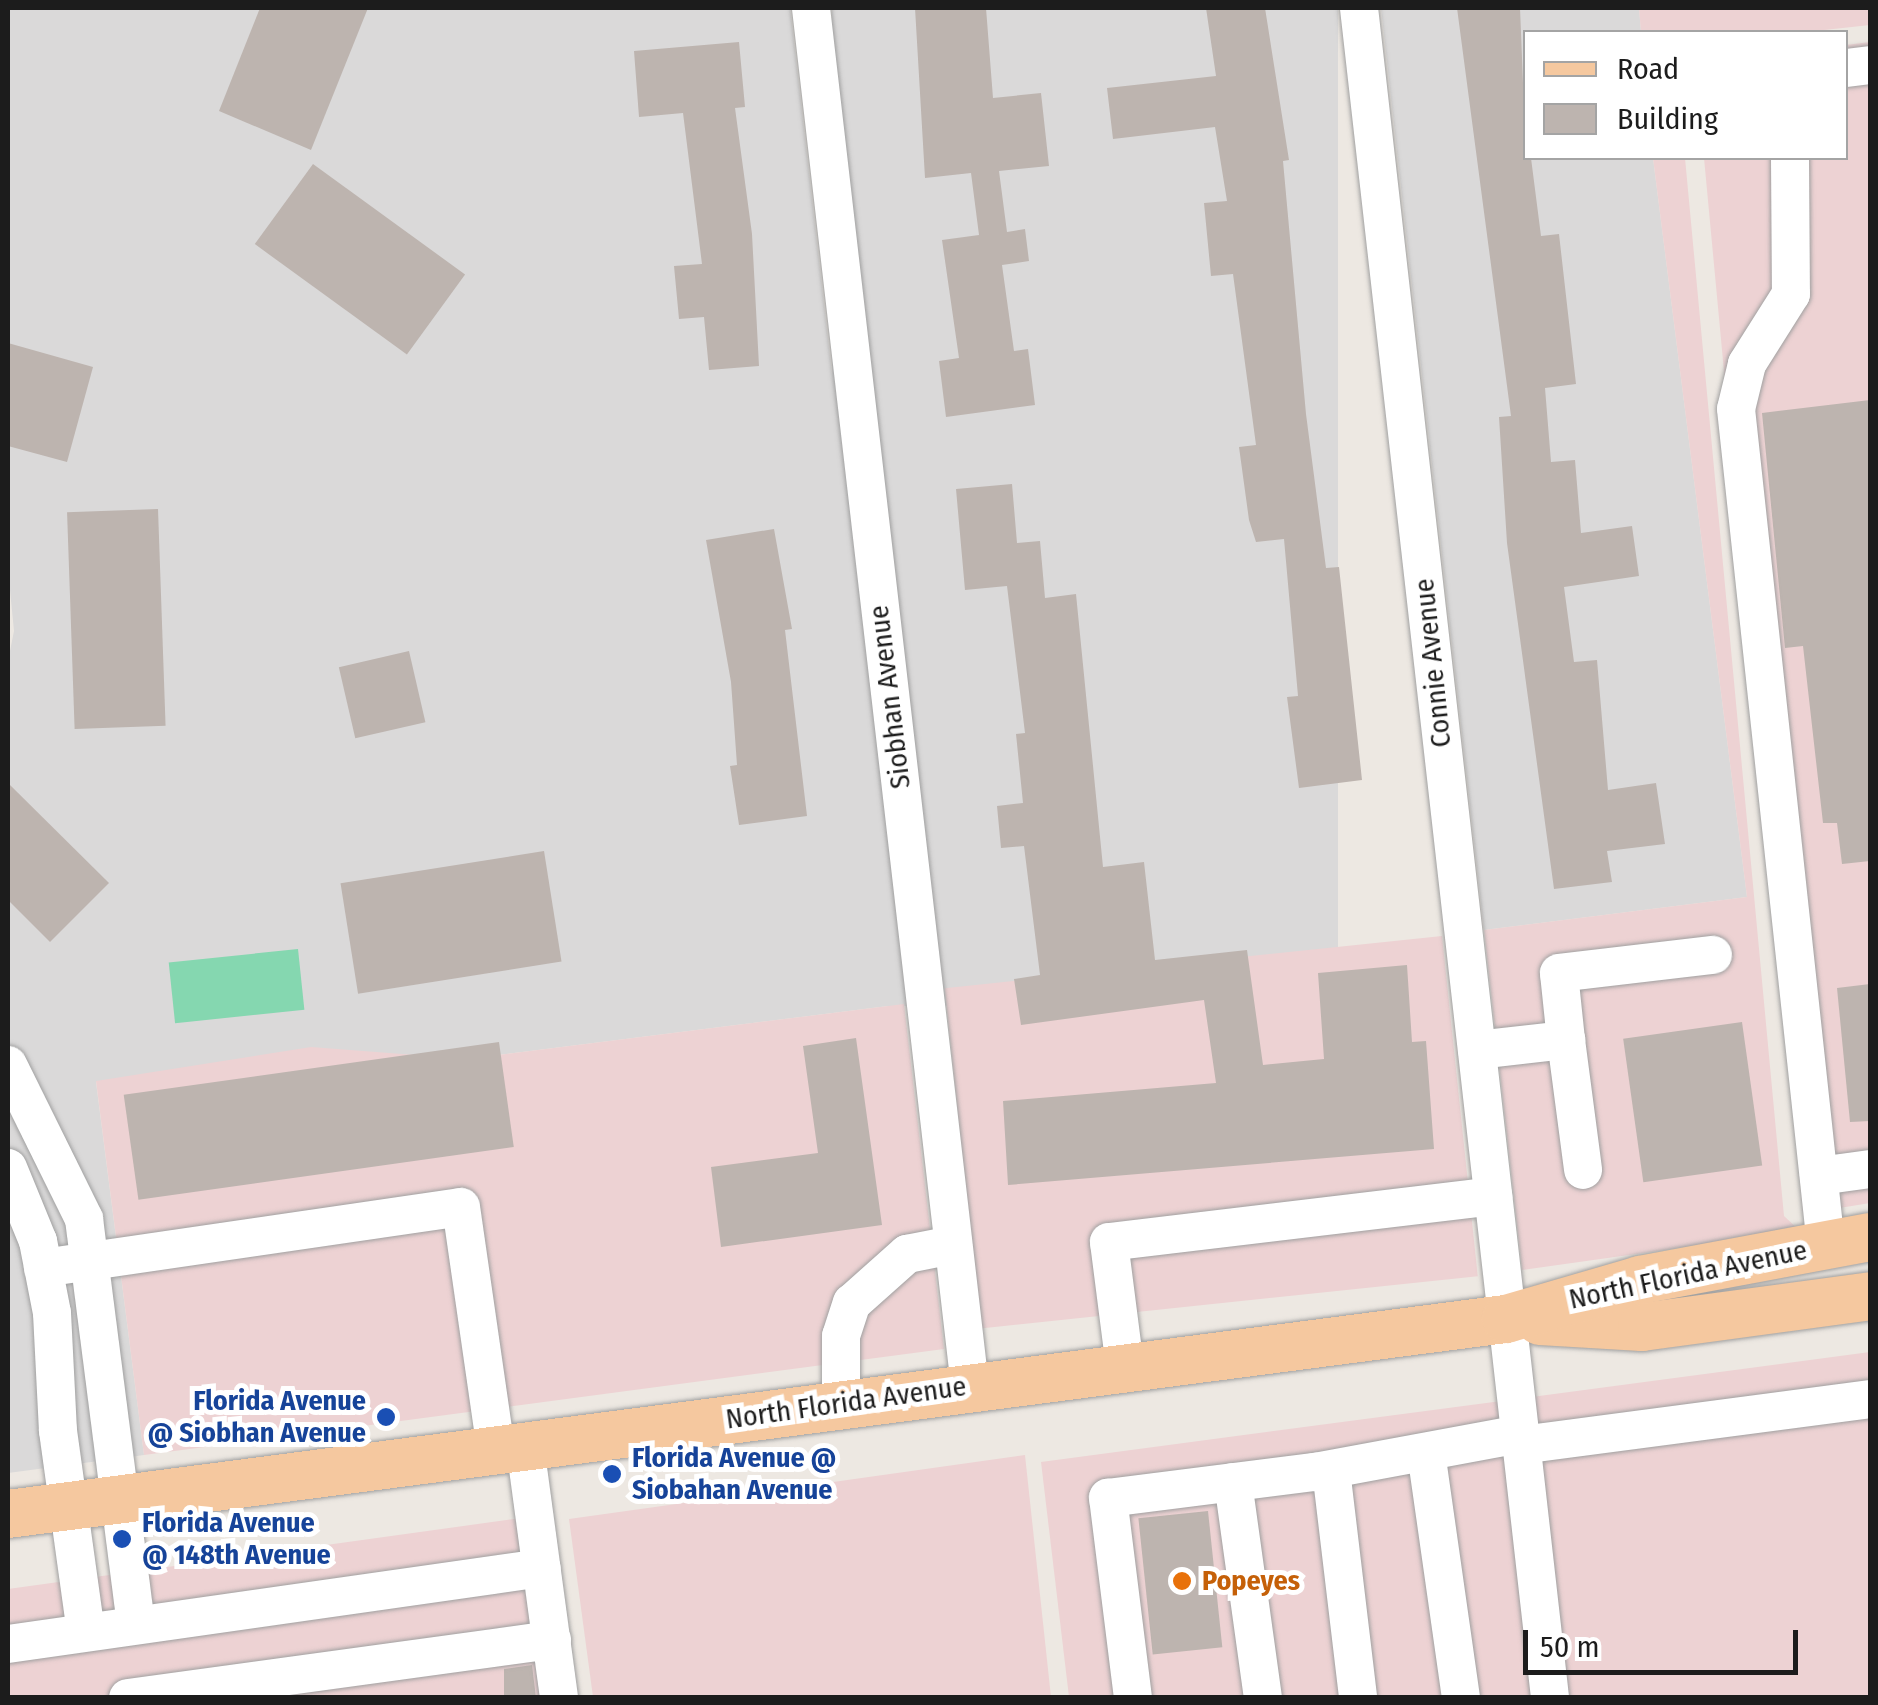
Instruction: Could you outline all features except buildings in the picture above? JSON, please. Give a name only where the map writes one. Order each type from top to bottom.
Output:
[{"type":"main road","name":"North Florida Avenue","points":[[8,1514],[1506,1319],[1640,1280],[1848,1241]]},
{"type":"main road","name":"North Florida Avenue","points":[[1506,1319],[1642,1327],[1870,1296]]},
{"type":"street","name":"Siobhan Avenue","points":[[811,8],[970,1387]]},
{"type":"street","name":"Connie Avenue","points":[[1359,8],[1550,1698]]},
{"type":"street","points":[[1790,160],[1791,294],[1747,364],[1736,410],[1819,1176],[1848,1241]]},
{"type":"street","points":[[1582,1170],[1559,974],[1713,954]]},
{"type":"street","points":[[1476,1050],[1566,1040]]},
{"type":"street","points":[[8,1065],[84,1219],[136,1625]]},
{"type":"street","points":[[8,1168],[43,1268],[86,1632]]},
{"type":"street","points":[[1819,1176],[1870,1169]]},
{"type":"street","points":[[1125,1367],[1110,1242],[1492,1196]]},
{"type":"street","points":[[43,1268],[460,1207],[511,1448],[536,1525],[560,1698]]},
{"type":"street","points":[[841,1404],[841,1336],[852,1303],[906,1254],[953,1245]]},
{"type":"street","points":[[1133,1698],[1108,1498],[1330,1470],[1426,1452],[1870,1400]]},
{"type":"street","points":[[1426,1452],[1460,1698]]},
{"type":"street","points":[[1330,1470],[1358,1698]]},
{"type":"street","points":[[1233,1482],[1264,1698]]},
{"type":"street","points":[[8,1644],[542,1568]]},
{"type":"street","points":[[128,1698],[552,1640]]},
{"type":"shaded area","points":[[8,8],[790,8],[904,1004],[467,1059],[96,1082],[144,1455],[8,1473],[8,661],[14,631],[8,570]]},
{"type":"shaded area","points":[[832,8],[1338,8],[1338,1006],[832,1006]]},
{"type":"shaded area","points":[[1381,8],[1639,8],[1641,30],[1523,30],[1523,160],[1653,160],[1747,897],[1484,930]]},
{"type":"shaded area","points":[[1639,8],[1870,8],[1870,25],[1824,30],[1641,30]]},
{"type":"shaded area","points":[[1870,42],[1870,1203],[1803,1214],[1704,160],[1848,160],[1848,45]]},
{"type":"shaded area","points":[[1653,160],[1685,160],[1784,1216],[1800,1231],[1522,1270],[1484,930],[1747,897]]},
{"type":"shaded area","points":[[1442,936],[1478,1276],[980,1328],[945,988]]},
{"type":"shaded area","points":[[904,1004],[944,1349],[144,1455],[96,1081],[311,1047],[467,1059]]},
{"type":"shaded area","points":[[1870,1352],[1870,1697],[1069,1697],[1041,1462]]},
{"type":"shaded area","points":[[1025,1455],[1051,1697],[593,1697],[569,1519]]},
{"type":"shaded area","points":[[550,1514],[574,1697],[8,1697],[8,1589]]},
{"type":"green space","points":[[298,949],[304,1010],[175,1023],[169,963]]},
{"type":"place","name":"Florida Avenue @ Siobhan Avenue","points":[[386,1417]]},
{"type":"place","name":"Florida Avenue @ Siobahan Avenue","points":[[612,1474]]},
{"type":"place","name":"Florida Avenue @ 148th Avenue","points":[[122,1539]]},
{"type":"place","name":"Popeyes","points":[[1182,1581]]}]
